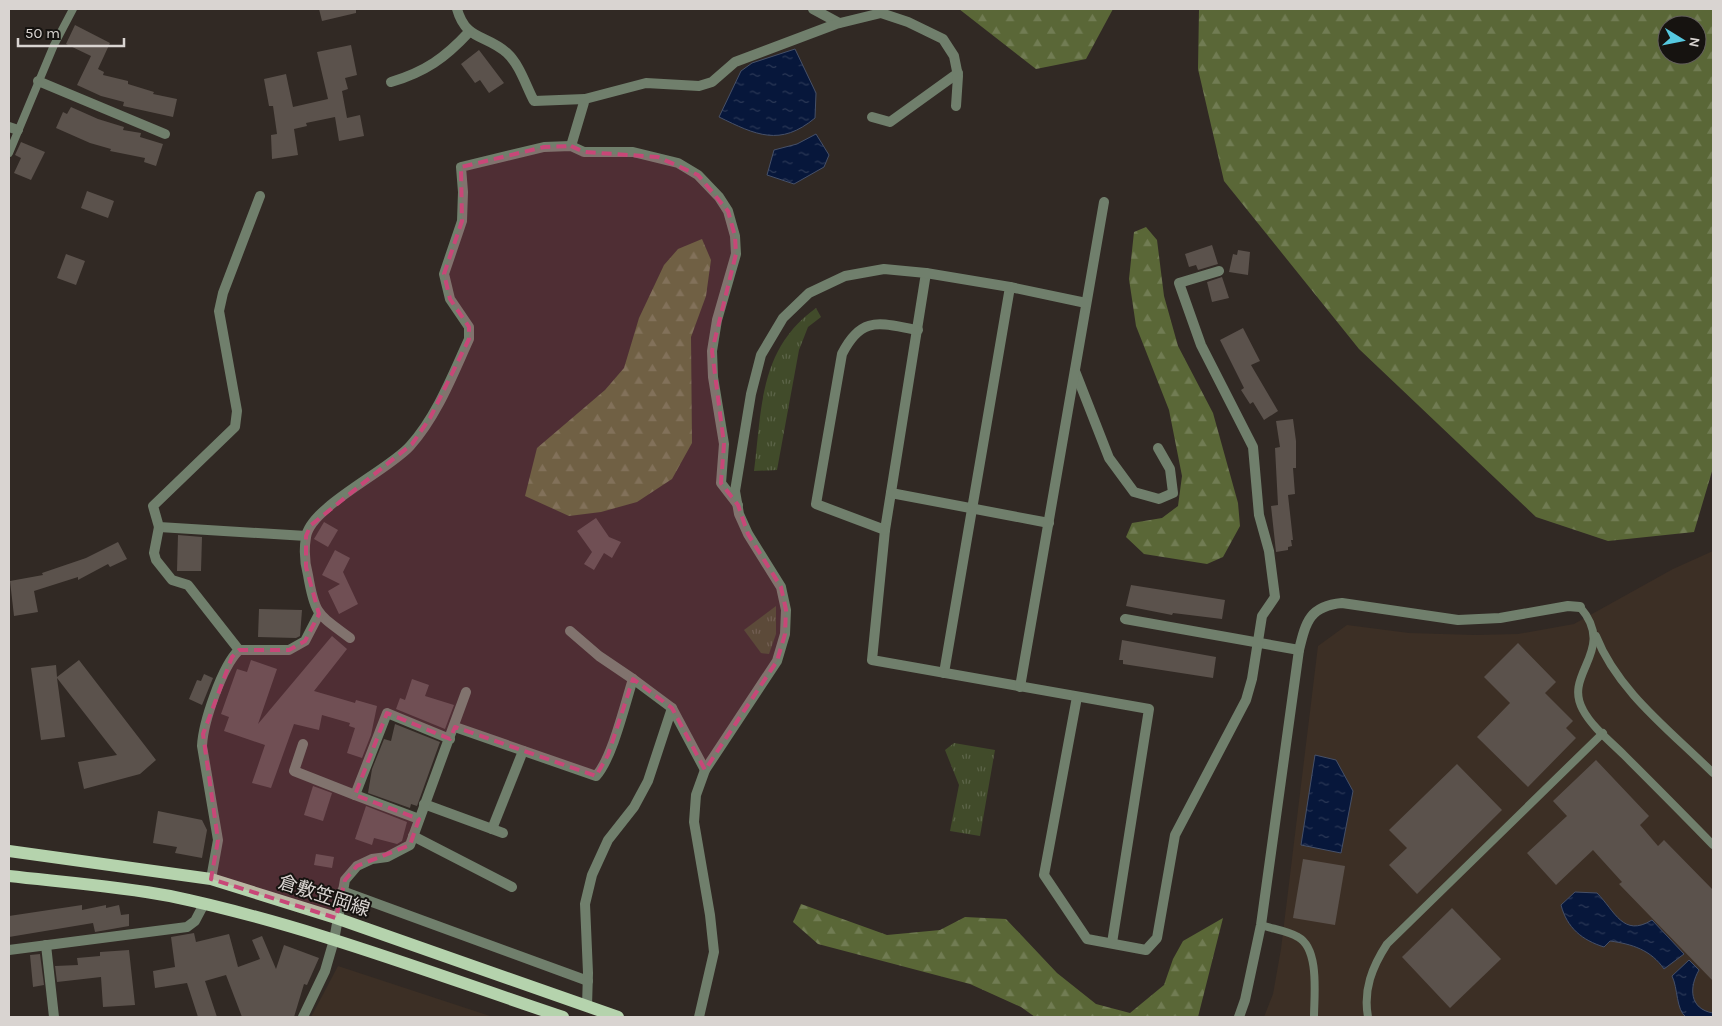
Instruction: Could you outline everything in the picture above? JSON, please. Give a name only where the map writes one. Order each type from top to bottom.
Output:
[{"type":"main road","name":"倉敷笠岡線","points":[[9,851],[211,879],[336,918],[618,1017]]},
{"type":"main road","name":"倉敷笠岡線","points":[[9,876],[168,896],[204,904],[334,940],[563,1017]]},
{"type":"street","points":[[457,9],[461,22],[469,32],[507,53],[518,68],[534,100],[585,99],[646,83],[699,86],[712,82],[735,62],[839,23],[881,11],[943,39],[954,56],[958,73],[956,106]]},
{"type":"street","points":[[813,9],[839,23]]},
{"type":"street","points":[[391,82],[414,76],[437,62],[469,32]]},
{"type":"street","points":[[872,116],[890,122],[958,73]]},
{"type":"street","points":[[38,80],[165,134]]},
{"type":"street","points":[[571,146],[585,99]]},
{"type":"street","points":[[350,638],[319,614],[312,595],[306,568],[306,536],[318,515],[400,456],[412,444],[430,418],[469,339],[469,327],[450,299],[444,274],[462,221],[463,192],[461,166],[544,147],[571,146],[584,152],[633,152],[678,163],[698,175],[719,197],[728,211],[736,236],[736,254],[717,320],[712,351],[724,444],[721,483],[738,505]]},
{"type":"street","points":[[239,650],[188,585],[172,580],[156,560],[154,553],[159,527],[153,506],[236,427],[237,411],[219,311],[223,293],[260,196]]},
{"type":"street","points":[[1020,687],[1104,202]]},
{"type":"street","points":[[699,1017],[714,952],[710,915],[694,822],[696,795],[705,770],[777,661],[785,634],[786,610],[781,587],[748,534],[735,491],[751,394],[761,355],[784,318],[809,293],[845,276],[884,269],[926,273],[1010,287],[1086,303]]},
{"type":"street","points":[[1077,697],[1044,875],[1087,939],[1146,950],[1158,938],[1176,834],[1246,700],[1252,679],[1262,616],[1275,597],[1269,551],[1259,515],[1253,447],[1201,345],[1180,282],[1219,270]]},
{"type":"street","points":[[926,273],[885,530],[872,660],[1149,709],[1112,943]]},
{"type":"street","points":[[944,673],[1010,287]]},
{"type":"street","points":[[885,530],[816,504],[842,354],[846,345],[852,336],[876,323],[918,330]]},
{"type":"street","points":[[1075,370],[1109,458],[1134,492],[1159,499],[1172,493],[1170,469],[1158,448]]},
{"type":"street","points":[[891,494],[1049,523]]},
{"type":"street","points":[[159,527],[306,536]]},
{"type":"street","points":[[1238,1017],[1245,1000],[1261,926],[1299,650],[1305,624],[1318,609],[1330,604],[1342,603],[1458,620],[1500,618],[1568,606],[1580,607]]},
{"type":"street","points":[[211,879],[218,840],[202,746],[203,734],[211,706],[232,657],[239,650],[289,650],[305,640],[319,614]]},
{"type":"street","points":[[1125,619],[1299,650]]},
{"type":"street","points":[[570,631],[599,656],[672,708],[705,770]]},
{"type":"street","points":[[455,727],[596,776],[601,771],[608,755],[633,679]]},
{"type":"street","points":[[303,1017],[325,971],[334,940],[336,918],[345,880],[357,866],[372,859],[387,857],[400,852],[410,845],[424,804],[455,727],[466,692]]},
{"type":"street","points":[[587,1006],[586,904],[592,875],[608,840],[634,806],[648,781],[672,708]]},
{"type":"street","points":[[355,795],[387,714],[450,739]]},
{"type":"street","points":[[303,744],[294,771],[419,819]]},
{"type":"street","points":[[492,829],[523,751]]},
{"type":"street","points":[[424,804],[503,834]]},
{"type":"street","points":[[413,836],[512,887]]},
{"type":"street","points":[[342,891],[588,981]]},
{"type":"street","points":[[9,950],[187,927],[195,921],[204,904]]},
{"type":"street","points":[[46,946],[54,1017]]},
{"type":"lane","points":[[9,153],[13,128],[73,9]]},
{"type":"lane","points":[[1580,607],[1586,614],[1604,656],[1619,678],[1713,774]]},
{"type":"lane","points":[[1595,634],[1593,650],[1582,672],[1578,690],[1582,710],[1713,845]]},
{"type":"lane","points":[[1368,1017],[1366,1008],[1371,971],[1388,944],[1603,733]]},
{"type":"lane","points":[[1261,926],[1300,937],[1312,955],[1314,1017]]},
{"type":"highlighted area","points":[[571,146],[584,152],[658,157],[698,175],[728,211],[735,236],[736,254],[712,351],[724,444],[721,483],[738,505],[748,534],[781,587],[786,610],[785,634],[777,661],[719,752],[705,770],[672,708],[633,679],[608,755],[596,776],[455,727],[450,739],[387,713],[355,795],[419,819],[410,845],[357,866],[345,880],[336,918],[211,879],[218,840],[203,734],[232,657],[239,650],[289,650],[305,641],[319,614],[306,567],[306,536],[311,525],[412,444],[430,418],[469,339],[469,327],[450,299],[444,274],[462,221],[461,167],[544,147]]},
{"type":"shaded area","points":[[1713,551],[1713,1017],[1264,1017],[1273,994],[1281,949],[1318,646],[1347,625],[1409,633],[1475,635],[1518,634],[1574,624],[1673,569]]},
{"type":"shaded area","points":[[338,966],[493,1017],[311,1017]]},
{"type":"green space","points":[[959,9],[1113,9],[1086,59],[1036,69]]},
{"type":"green space","points":[[1199,9],[1713,9],[1713,468],[1694,532],[1608,541],[1536,517],[1359,349],[1224,181],[1198,69]]},
{"type":"green space","points":[[1146,227],[1157,240],[1164,296],[1178,346],[1213,413],[1238,503],[1240,526],[1223,557],[1207,564],[1144,554],[1126,537],[1132,523],[1162,518],[1178,506],[1182,476],[1169,410],[1136,326],[1129,279],[1134,232]]},
{"type":"green space","points":[[702,239],[711,260],[706,296],[691,337],[692,443],[672,479],[637,502],[601,512],[569,516],[525,496],[537,448],[605,390],[624,368],[639,318],[664,265],[678,249]]},
{"type":"green space","points":[[816,308],[821,317],[808,327],[799,350],[777,470],[754,471],[762,403],[773,361],[783,342],[797,324]]},
{"type":"green space","points":[[776,606],[776,634],[769,654],[761,653],[744,630]]},
{"type":"green space","points":[[954,743],[995,750],[980,836],[950,831],[959,785],[945,750]]},
{"type":"green space","points":[[801,904],[887,935],[940,930],[965,917],[1006,919],[1057,973],[1096,1004],[1130,1013],[1164,985],[1173,959],[1183,941],[1223,918],[1198,1017],[1035,1017],[1021,1007],[970,984],[818,944],[793,922]]},
{"type":"water","points":[[795,49],[816,93],[815,118],[790,133],[768,135],[745,129],[719,117],[741,71],[752,63]]},
{"type":"water","points":[[816,134],[829,155],[824,167],[794,184],[767,175],[774,150],[797,144]]},
{"type":"water","points":[[1315,755],[1336,760],[1353,791],[1341,853],[1301,845]]},
{"type":"water","points":[[1575,892],[1597,893],[1620,920],[1627,924],[1634,926],[1642,925],[1652,920],[1684,954],[1664,969],[1653,957],[1633,946],[1610,941],[1604,947],[1589,941],[1571,927],[1561,905]]},
{"type":"water","points":[[1689,960],[1699,970],[1693,990],[1695,1002],[1705,1011],[1713,1013],[1713,1017],[1686,1017],[1680,1009],[1672,976]]},
{"type":"building","points":[[319,9],[356,9],[356,13],[322,21]]},
{"type":"building","points":[[75,25],[110,43],[98,69],[104,72],[103,75],[128,81],[128,84],[154,92],[153,94],[177,99],[173,117],[123,106],[124,102],[101,96],[77,85],[91,56],[66,44]]},
{"type":"building","points":[[351,45],[357,75],[345,78],[348,89],[342,91],[347,118],[360,115],[364,136],[339,141],[335,117],[306,123],[307,126],[294,129],[298,155],[272,159],[271,135],[277,134],[273,106],[269,106],[264,79],[286,74],[293,107],[328,99],[317,52]]},
{"type":"building","points":[[479,50],[504,83],[489,93],[480,80],[475,83],[461,64]]},
{"type":"building","points":[[71,107],[98,119],[124,127],[123,130],[141,133],[140,137],[163,144],[156,166],[144,162],[145,158],[110,151],[111,149],[90,143],[56,128],[63,112],[67,114]]},
{"type":"building","points":[[21,142],[45,152],[31,180],[14,173],[21,158],[15,155]]},
{"type":"building","points":[[87,191],[114,201],[108,218],[81,208]]},
{"type":"building","points":[[1212,245],[1218,264],[1198,270],[1196,265],[1189,267],[1185,254]]},
{"type":"building","points":[[1238,250],[1250,252],[1248,275],[1229,272],[1233,254],[1237,255]]},
{"type":"building","points":[[66,254],[85,261],[76,285],[57,278]]},
{"type":"building","points":[[1222,277],[1229,298],[1212,302],[1207,282]]},
{"type":"building","points":[[1243,328],[1260,361],[1251,365],[1278,411],[1264,420],[1253,402],[1250,404],[1241,390],[1244,388],[1220,340]]},
{"type":"building","points":[[1293,419],[1296,441],[1296,468],[1293,468],[1295,494],[1288,495],[1293,540],[1291,540],[1292,546],[1288,547],[1288,550],[1276,552],[1271,506],[1278,505],[1275,448],[1280,447],[1276,421]]},
{"type":"building","points":[[596,518],[609,537],[621,542],[612,558],[604,553],[594,570],[584,564],[592,552],[577,531]]},
{"type":"building","points":[[324,522],[338,530],[328,547],[314,539]]},
{"type":"building","points":[[178,535],[202,537],[201,571],[177,571]]},
{"type":"building","points":[[118,542],[127,559],[110,567],[108,564],[78,580],[78,577],[34,591],[38,612],[14,616],[10,581],[43,575],[42,573],[86,558]]},
{"type":"building","points":[[335,550],[350,558],[343,572],[358,604],[339,614],[328,591],[340,584],[322,575]]},
{"type":"building","points":[[1131,585],[1225,600],[1222,619],[1173,613],[1172,615],[1126,606]]},
{"type":"building","points":[[259,609],[302,610],[300,636],[296,638],[258,637]]},
{"type":"building","points":[[332,636],[347,649],[314,691],[355,703],[356,700],[377,706],[371,735],[362,758],[347,753],[355,728],[349,726],[350,723],[322,715],[319,730],[294,724],[271,788],[252,783],[265,745],[224,731],[229,717],[221,714],[237,669],[247,672],[251,660],[277,669],[258,724]]},
{"type":"building","points":[[1122,640],[1216,657],[1213,678],[1123,664],[1123,660],[1119,660]]},
{"type":"building","points":[[1518,643],[1556,682],[1545,693],[1573,721],[1566,728],[1576,738],[1528,787],[1477,737],[1510,703],[1484,677]]},
{"type":"building","points":[[79,660],[156,760],[140,774],[84,789],[78,762],[117,755],[57,678],[65,737],[41,740],[31,668],[56,665],[57,677]]},
{"type":"building","points":[[204,674],[213,678],[202,705],[189,699],[197,680],[201,681]]},
{"type":"building","points":[[412,679],[429,685],[425,696],[454,705],[445,729],[396,709],[400,698],[405,700]]},
{"type":"building","points":[[395,724],[440,742],[417,806],[411,804],[410,808],[368,793],[372,769],[384,739],[391,741]]},
{"type":"building","points":[[1596,760],[1649,816],[1640,825],[1658,846],[1664,840],[1713,890],[1713,981],[1619,884],[1622,882],[1593,850],[1556,885],[1527,853],[1567,816],[1553,801]]},
{"type":"building","points":[[1457,764],[1502,810],[1417,894],[1389,865],[1407,848],[1389,830]]},
{"type":"building","points":[[313,786],[332,793],[323,821],[304,815]]},
{"type":"building","points":[[366,806],[407,822],[402,841],[397,844],[374,838],[372,845],[355,839]]},
{"type":"building","points":[[158,811],[202,820],[207,830],[202,858],[175,853],[177,847],[153,843]]},
{"type":"building","points":[[316,854],[334,857],[332,868],[314,865]]},
{"type":"building","points":[[1303,859],[1345,866],[1335,925],[1293,918]]},
{"type":"building","points":[[82,905],[82,910],[106,905],[106,908],[119,905],[121,915],[129,914],[129,926],[95,932],[93,923],[9,937],[9,916]]},
{"type":"building","points":[[1452,908],[1501,959],[1450,1008],[1402,957]]},
{"type":"building","points":[[194,933],[196,942],[229,934],[238,967],[260,959],[252,940],[262,936],[276,969],[284,945],[319,958],[307,985],[304,984],[294,1017],[242,1017],[226,975],[205,981],[217,1017],[198,1017],[187,983],[155,988],[153,971],[175,967],[171,937]]},
{"type":"building","points":[[129,950],[135,1005],[103,1007],[101,977],[57,982],[55,966],[78,965],[77,958],[100,956],[100,952]]},
{"type":"building","points":[[40,954],[44,985],[33,987],[30,955]]}]
